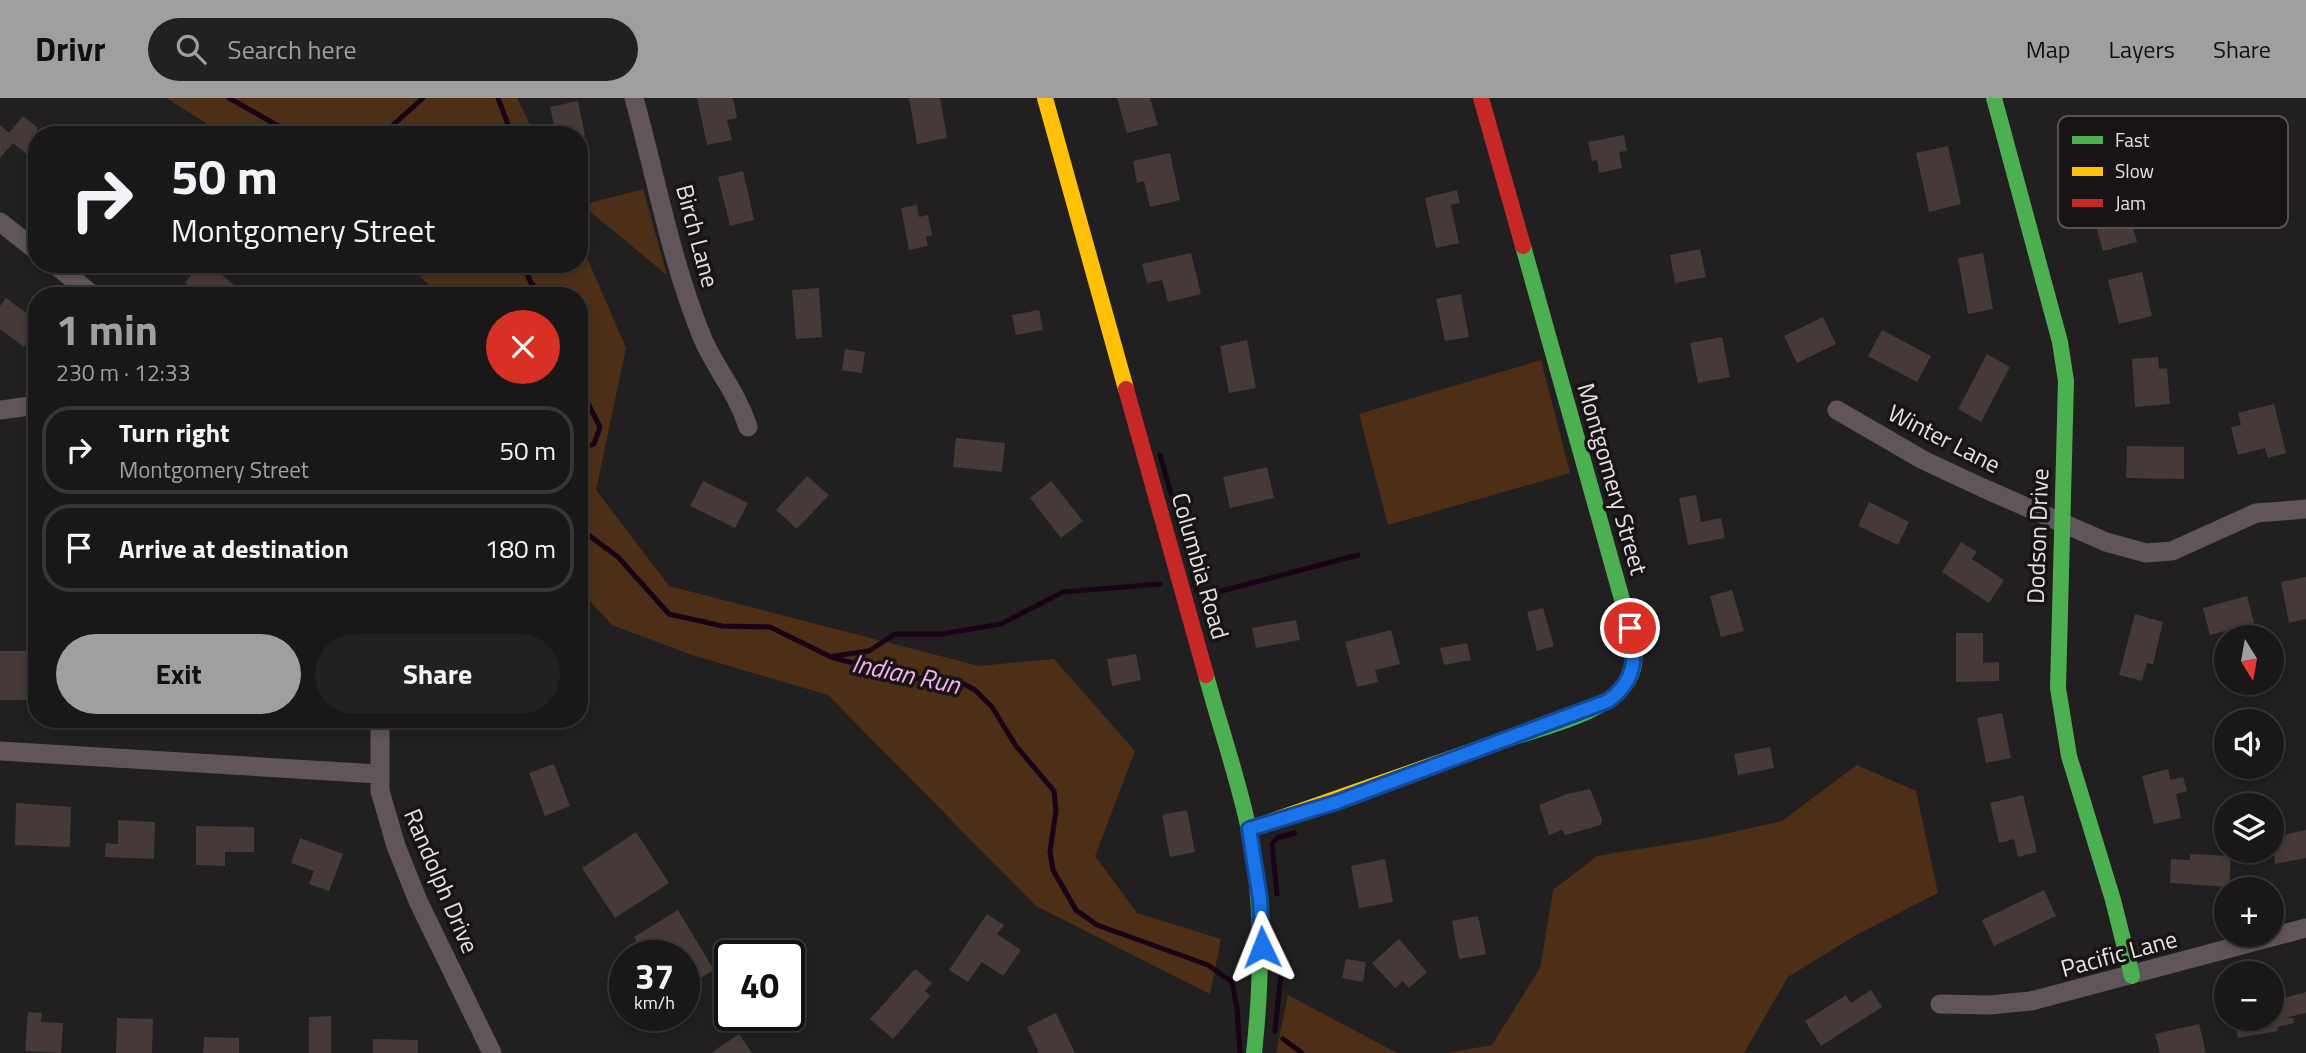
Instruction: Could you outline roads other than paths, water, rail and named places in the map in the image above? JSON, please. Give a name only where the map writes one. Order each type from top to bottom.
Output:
[{"type":"street","name":"Birch Lane","points":[[634,98],[702,338],[728,379],[748,427]]},
{"type":"street","name":"Columbia Road","points":[[1045,98],[1249,829],[1260,899],[1262,947],[1254,1053]]},
{"type":"street","name":"Montgomery Street","points":[[1249,829],[1337,802],[1559,721],[1608,701],[1626,684],[1632,673],[1634,647],[1625,610],[1481,98]]},
{"type":"street","name":"Dodson Drive","points":[[1994,98],[2060,342],[2066,381],[2057,661],[2064,733],[2132,976]]},
{"type":"street","points":[[0,222],[28,244]]},
{"type":"street","points":[[65,273],[83,287]]},
{"type":"street","points":[[0,410],[28,406]]},
{"type":"street","name":"Winter Lane","points":[[1837,410],[1923,460],[2106,542],[2146,553],[2162,553],[2256,513],[2306,509]]},
{"type":"street","name":"Randolph Drive","points":[[380,728],[380,791],[396,846],[418,901],[492,1053]]},
{"type":"street","points":[[0,751],[378,774]]},
{"type":"street","name":"Pacific Lane","points":[[1940,1004],[1989,1005],[2031,1001],[2306,928]]},
{"type":"waterway","name":"Indian Run","points":[[229,98],[278,126]]},
{"type":"waterway","name":"Indian Run","points":[[392,126],[423,98]]},
{"type":"waterway","name":"Indian Run","points":[[498,98],[509,126]]},
{"type":"waterway","name":"Indian Run","points":[[527,273],[535,287]]},
{"type":"waterway","name":"Indian Run","points":[[588,404],[600,427],[594,444],[588,446]]},
{"type":"waterway","points":[[1160,455],[1184,540]]},
{"type":"waterway","name":"Indian Run","points":[[588,535],[618,557],[669,614],[722,626],[770,627],[831,657],[903,677],[962,683],[975,690],[992,707],[1016,746],[1054,791],[1056,811],[1050,851],[1053,870],[1076,910],[1097,925],[1208,965],[1232,982],[1240,1053]]},
{"type":"waterway","points":[[1210,594],[1358,555]]},
{"type":"waterway","points":[[1192,573],[1197,591]]},
{"type":"waterway","points":[[834,656],[869,651],[895,634],[942,634],[1001,624],[1063,592],[1160,584]]},
{"type":"waterway","points":[[1277,894],[1272,844],[1277,838],[1295,833]]},
{"type":"waterway","points":[[1275,1031],[1283,956]]},
{"type":"waterway","name":"Indian Run","points":[[1283,1039],[1302,1053]]}]
